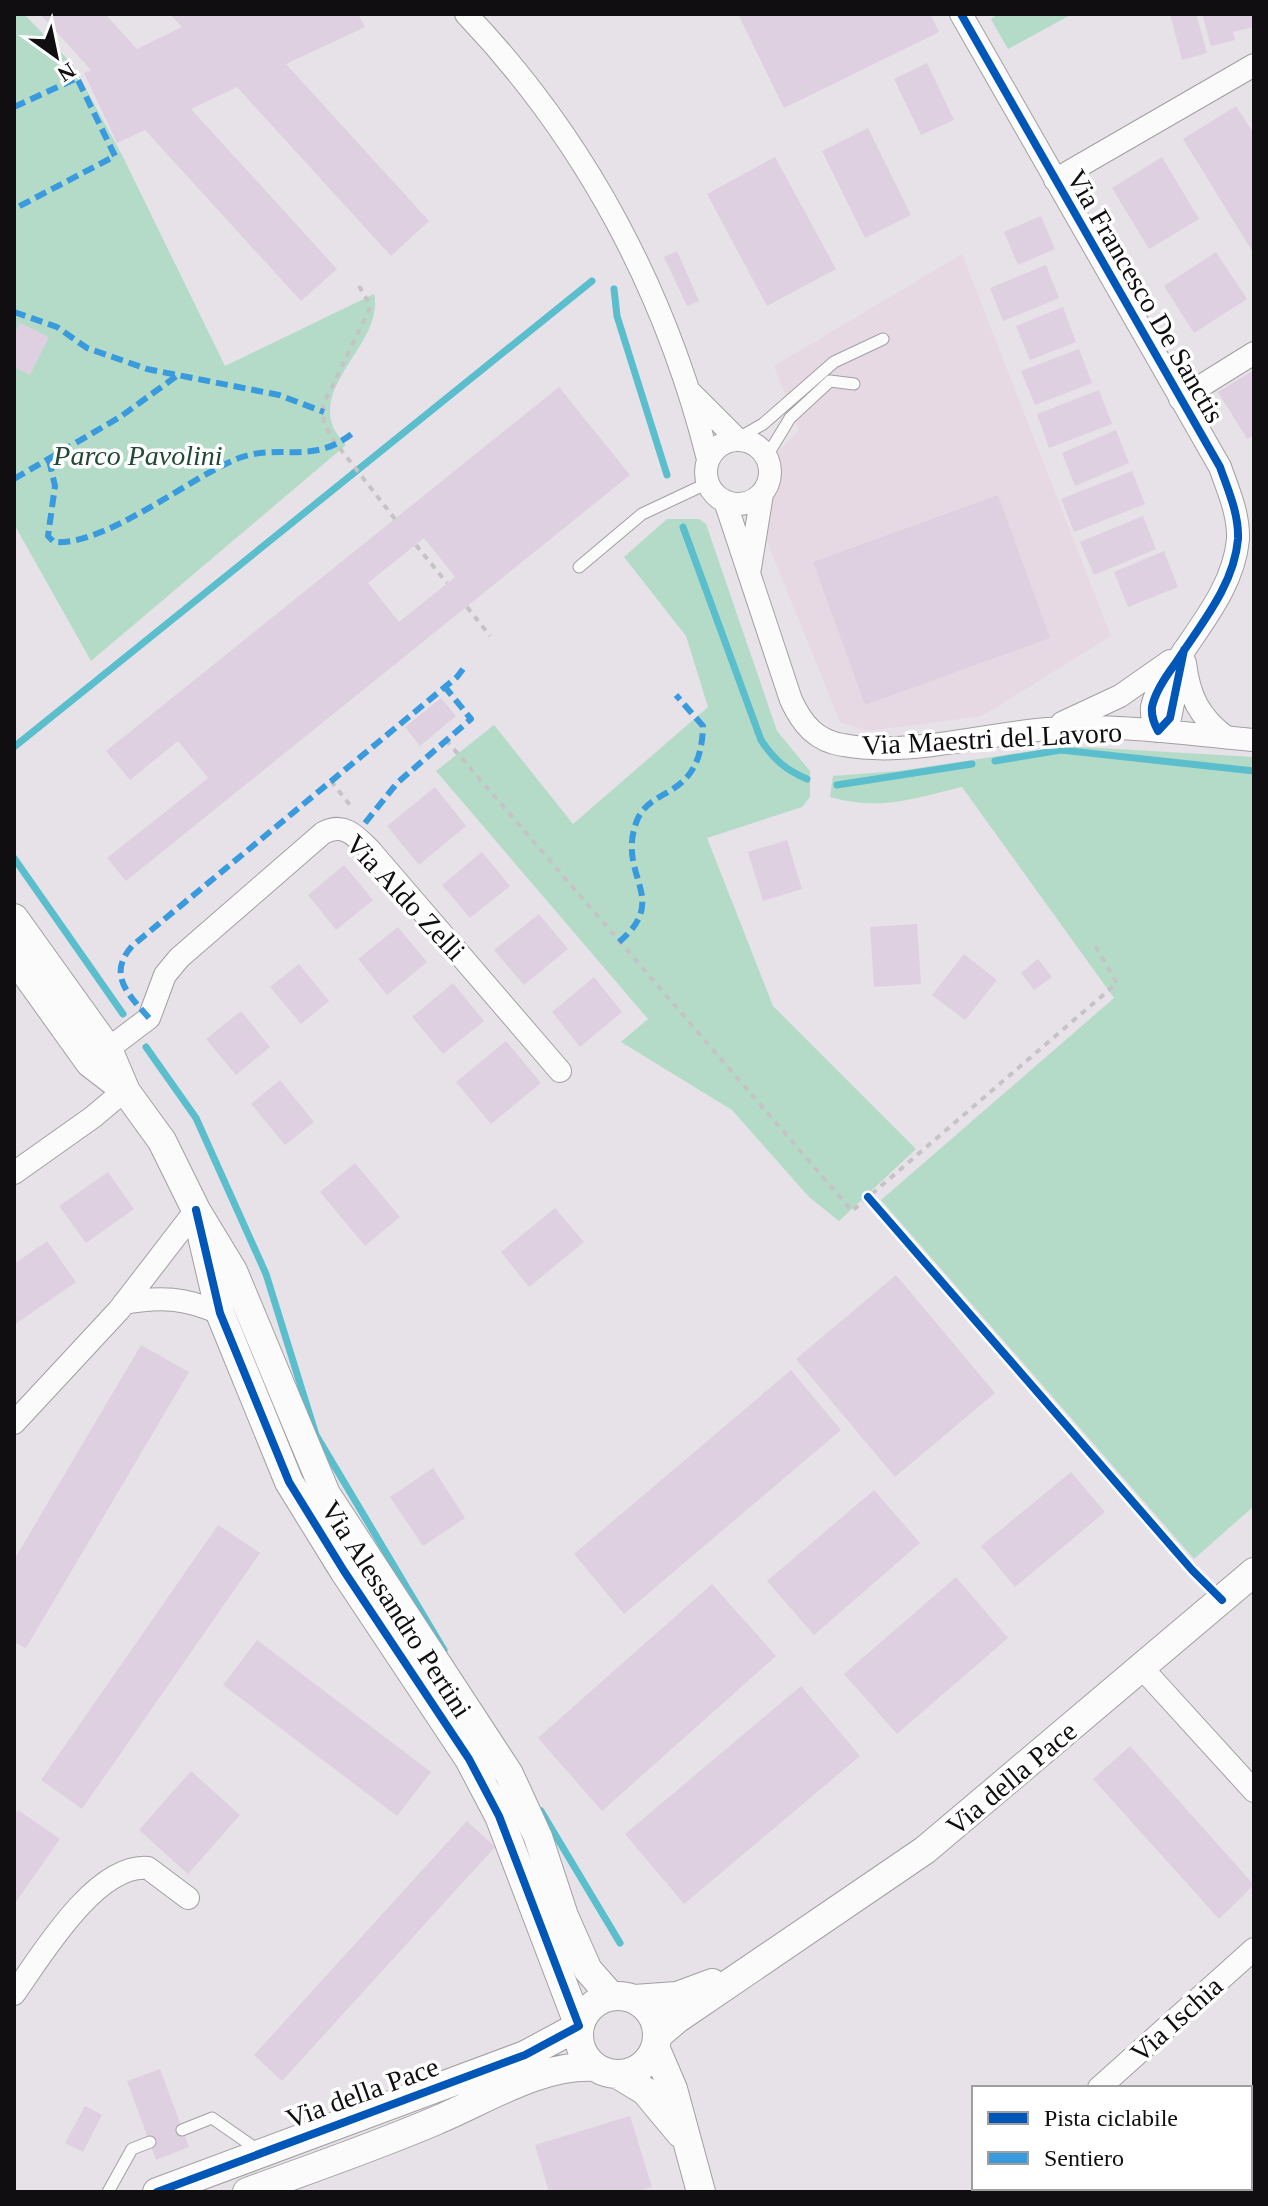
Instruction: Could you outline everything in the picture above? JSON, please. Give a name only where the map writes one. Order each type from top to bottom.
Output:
[{"type":"street","points":[[466,14],[541,104],[618,219],[657,300],[692,394],[708,459],[708,483]]},
{"type":"street","name":"Via Francesco De Sanctis","points":[[961,14],[1220,467],[1232,500],[1238,537],[1223,589],[1153,704],[1152,716],[1158,731]]},
{"type":"street","points":[[1055,180],[1254,65]]},
{"type":"street","points":[[1180,399],[1254,353]]},
{"type":"street","points":[[692,394],[737,439],[755,443],[767,456]]},
{"type":"street","points":[[708,459],[715,449],[737,439]]},
{"type":"street","name":"Via Maestri del Lavoro","points":[[750,569],[762,494],[771,472],[767,456]]},
{"type":"street","name":"Via Maestri del Lavoro","points":[[708,483],[725,501],[791,700],[798,716],[819,738],[840,745],[880,749],[1089,726],[1254,740]]},
{"type":"street","points":[[725,501],[745,504],[762,494]]},
{"type":"street","points":[[1184,650],[1194,702],[1210,725],[1226,737]]},
{"type":"street","name":"Via Francesco De Sanctis","points":[[1048,729],[1120,696],[1184,650]]},
{"type":"street","name":"Via Aldo Zelli","points":[[108,1049],[149,1018],[165,975],[179,958],[323,833],[336,828],[353,833],[369,849],[560,1071]]},
{"type":"street","name":"Via Alessandro Pertini","points":[[14,918],[108,1049],[125,1090],[162,1141],[196,1210],[233,1271],[326,1494],[509,1774],[534,1827],[564,1916],[588,1970],[623,1998]]},
{"type":"street","name":"Via Alessandro Pertini","points":[[14,957],[90,1063],[125,1090]]},
{"type":"street","points":[[14,1173],[93,1117],[125,1090]]},
{"type":"street","points":[[14,1423],[124,1303],[196,1210]]},
{"type":"street","name":"Via Alessandro Pertini","points":[[196,1210],[220,1313],[289,1482],[439,1711],[499,1816],[579,2026]]},
{"type":"street","points":[[124,1303],[171,1297],[191,1301],[220,1313]]},
{"type":"street","name":"Via della Pace","points":[[656,2042],[754,1966],[925,1850],[1254,1572]]},
{"type":"street","points":[[1142,1668],[1254,1791]]},
{"type":"street","points":[[14,1994],[60,1928],[124,1870],[148,1868],[188,1898]]},
{"type":"street","name":"Via Ischia","points":[[1101,2086],[1254,1949]]},
{"type":"street","name":"Via della Pace","points":[[623,1998],[677,1996],[754,1966]]},
{"type":"street","points":[[685,2138],[645,2091],[606,2071],[581,2049],[579,2026],[591,2007],[623,1998],[651,2015],[656,2042],[673,2089],[701,2192]]},
{"type":"street","name":"Via della Pace","points":[[157,2192],[525,2055],[579,2026]]},
{"type":"street","points":[[606,2071],[640,2067],[656,2042]]},
{"type":"street","name":"Via della Pace","points":[[247,2192],[434,2122],[543,2073],[570,2066],[606,2071]]},
{"type":"lane","points":[[737,439],[763,424],[834,362],[883,339]]},
{"type":"lane","points":[[767,456],[790,418],[830,381],[854,384]]},
{"type":"lane","points":[[579,567],[642,514],[708,483]]},
{"type":"lane","points":[[182,2130],[212,2118],[262,2153]]},
{"type":"lane","points":[[108,2192],[132,2149],[150,2142]]},
{"type":"path","points":[[359,286],[369,310],[323,405],[324,422],[340,449],[395,519]]},
{"type":"path","points":[[416,545],[447,583]]},
{"type":"path","points":[[467,607],[490,636]]},
{"type":"path","points":[[446,740],[852,1211],[1117,983],[1094,944]]},
{"type":"path","points":[[331,781],[356,812]]},
{"type":"path","points":[[868,1197],[878,1209]]},
{"type":"shaded area","points":[[962,254],[1111,636],[982,716],[868,731],[840,722],[762,529],[778,452],[799,430],[774,366]]},
{"type":"green space","name":"Parco Pavolini","points":[[14,14],[24,14],[73,65],[122,155],[225,366],[374,294],[374,313],[367,332],[335,388],[330,407],[333,426],[346,445],[91,661],[14,524]]},
{"type":"green space","points":[[999,14],[1072,14],[1008,49],[991,19]]},
{"type":"green space","points":[[667,519],[699,519],[706,524],[777,731],[810,771],[810,797],[802,807],[707,838],[773,1006],[916,1149],[839,1221],[809,1197],[732,1110],[621,1042],[648,1019],[436,771],[494,725],[573,824],[708,707],[686,636],[624,557]]},
{"type":"green space","points":[[1065,746],[1254,757],[1254,1506],[1194,1559],[881,1200],[1114,998],[962,787],[896,802],[865,803],[830,797],[833,776],[898,771]]},
{"type":"building","points":[[40,14],[105,14],[137,49],[182,27],[170,14],[358,14],[365,27],[286,64],[429,221],[391,256],[237,87],[191,109],[337,269],[301,301],[145,130],[117,143],[84,73],[91,70]]},
{"type":"building","points":[[738,14],[930,14],[939,32],[784,108]]},
{"type":"building","points":[[1170,14],[1196,14],[1207,53],[1182,60]]},
{"type":"building","points":[[1202,14],[1254,14],[1254,27],[1233,32],[1235,40],[1211,46]]},
{"type":"building","points":[[927,63],[954,120],[921,135],[894,79]]},
{"type":"building","points":[[1236,106],[1254,134],[1254,254],[1183,139]]},
{"type":"building","points":[[868,128],[911,215],[865,238],[822,151]]},
{"type":"building","points":[[775,157],[836,269],[767,306],[707,194]]},
{"type":"building","points":[[1162,157],[1199,219],[1149,249],[1112,188]]},
{"type":"building","points":[[1041,216],[1055,249],[1018,265],[1004,232]]},
{"type":"building","points":[[677,251],[699,301],[687,306],[664,257]]},
{"type":"building","points":[[1216,252],[1247,299],[1194,333],[1164,286]]},
{"type":"building","points":[[1046,265],[1059,298],[1003,321],[990,288]]},
{"type":"building","points":[[1063,307],[1076,342],[1030,360],[1016,326]]},
{"type":"building","points":[[20,323],[49,337],[30,375],[14,367],[14,334]]},
{"type":"building","points":[[1079,349],[1092,383],[1035,405],[1021,371]]},
{"type":"building","points":[[1254,370],[1254,435],[1247,439],[1218,392]]},
{"type":"building","points":[[559,387],[630,475],[126,881],[107,858],[208,778],[178,741],[130,780],[106,751]],"holes":[[[424,538],[455,577],[399,622],[368,583]]]},
{"type":"building","points":[[1099,390],[1112,424],[1049,448],[1037,414]]},
{"type":"building","points":[[1116,430],[1129,463],[1075,486],[1062,453]]},
{"type":"building","points":[[1132,471],[1145,504],[1074,532],[1061,499]]},
{"type":"building","points":[[998,495],[1050,638],[865,705],[813,562]]},
{"type":"building","points":[[1143,516],[1156,549],[1094,575],[1080,542]]},
{"type":"building","points":[[1164,551],[1178,587],[1128,607],[1114,572]]},
{"type":"building","points":[[441,698],[456,716],[420,746],[405,727]]},
{"type":"building","points":[[435,787],[466,826],[419,865],[387,826]]},
{"type":"building","points":[[787,840],[802,889],[763,901],[748,852]]},
{"type":"building","points":[[482,852],[510,886],[470,918],[442,885]]},
{"type":"building","points":[[344,865],[373,900],[336,930],[308,895]]},
{"type":"building","points":[[539,914],[568,949],[524,985],[494,950]]},
{"type":"building","points":[[917,924],[921,984],[874,987],[870,927]]},
{"type":"building","points":[[398,927],[427,962],[387,995],[358,959]]},
{"type":"building","points":[[964,954],[997,980],[965,1020],[932,995]]},
{"type":"building","points":[[1038,959],[1052,977],[1034,990],[1021,973]]},
{"type":"building","points":[[299,964],[329,1001],[301,1024],[270,987]]},
{"type":"building","points":[[594,977],[622,1012],[580,1047],[552,1012]]},
{"type":"building","points":[[453,983],[484,1021],[443,1054],[412,1017]]},
{"type":"building","points":[[241,1011],[270,1047],[236,1075],[206,1039]]},
{"type":"building","points":[[506,1041],[541,1083],[491,1124],[456,1082]]},
{"type":"building","points":[[280,1080],[314,1122],[285,1145],[251,1104]]},
{"type":"building","points":[[355,1163],[400,1217],[365,1246],[320,1192]]},
{"type":"building","points":[[108,1172],[134,1209],[86,1243],[59,1206]]},
{"type":"building","points":[[555,1208],[584,1242],[529,1287],[501,1252]]},
{"type":"building","points":[[47,1241],[76,1282],[14,1325],[14,1264]]},
{"type":"building","points":[[896,1275],[995,1393],[895,1477],[796,1359]]},
{"type":"building","points":[[141,1345],[189,1372],[26,1648],[14,1642],[14,1560]]},
{"type":"building","points":[[791,1370],[841,1430],[624,1614],[574,1554]]},
{"type":"building","points":[[433,1468],[465,1518],[423,1546],[390,1497]]},
{"type":"building","points":[[1071,1472],[1105,1512],[1015,1587],[981,1546]]},
{"type":"building","points":[[874,1490],[920,1543],[814,1635],[767,1581]]},
{"type":"building","points":[[218,1525],[260,1553],[82,1809],[41,1780]]},
{"type":"building","points":[[956,1577],[1008,1638],[897,1734],[844,1674]]},
{"type":"building","points":[[712,1584],[776,1656],[602,1811],[538,1738]]},
{"type":"building","points":[[257,1640],[431,1772],[397,1816],[223,1685]]},
{"type":"building","points":[[801,1686],[860,1756],[684,1904],[625,1834]]},
{"type":"building","points":[[1130,1746],[1254,1885],[1219,1919],[1093,1779]]},
{"type":"building","points":[[191,1771],[240,1815],[188,1874],[139,1830]]},
{"type":"building","points":[[18,1810],[60,1839],[14,1905],[14,1816]]},
{"type":"building","points":[[467,1821],[495,1847],[282,2081],[254,2055]]},
{"type":"building","points":[[160,2069],[189,2147],[156,2160],[127,2081]]},
{"type":"building","points":[[85,2106],[102,2115],[83,2152],[65,2143]]},
{"type":"building","points":[[630,2116],[652,2187],[636,2192],[549,2192],[535,2145]]},
{"type":"building","points":[[1042,2190],[1043,2192],[1000,2192]]},
{"type":"waterway","points":[[14,747],[592,281]]},
{"type":"waterway","points":[[614,289],[617,316],[667,475]]},
{"type":"waterway","points":[[683,527],[761,740],[781,764],[807,779]]},
{"type":"waterway","points":[[995,761],[1061,750],[1254,771]]},
{"type":"waterway","points":[[837,785],[972,764]]},
{"type":"waterway","points":[[14,858],[123,1014]]},
{"type":"waterway","points":[[146,1047],[196,1118],[266,1274],[316,1435],[444,1650]]},
{"type":"waterway","points":[[541,1811],[620,1943]]},
{"type":"marked path","points":[[14,107],[77,78],[115,156],[14,209]]},
{"type":"marked path","points":[[14,312],[57,327],[87,348],[147,369],[279,395],[324,412]]},
{"type":"marked path","points":[[14,479],[120,417],[178,375]]},
{"type":"marked path","points":[[49,460],[55,486],[48,536],[54,542],[74,541],[120,524],[232,461],[248,455],[323,449],[354,432]]},
{"type":"marked path","points":[[149,1018],[123,984],[121,966],[132,946],[457,677],[466,665]]},
{"type":"marked path","points":[[365,823],[397,783],[471,719],[445,687]]},
{"type":"marked path","points":[[619,942],[634,926],[641,912],[642,899],[632,842],[636,823],[652,802],[684,780],[694,768],[700,750],[703,726],[676,695]]},
{"type":"cycle path","points":[[961,14],[1220,467],[1235,511],[1238,530],[1235,556],[1223,589],[1165,679],[1156,696],[1152,713],[1158,731],[1170,718],[1184,650]]},
{"type":"cycle path","points":[[868,1197],[1192,1570],[1222,1600]]},
{"type":"cycle path","points":[[157,2192],[525,2055],[579,2026],[499,1816],[469,1759],[289,1482],[220,1313],[196,1210]]}]
